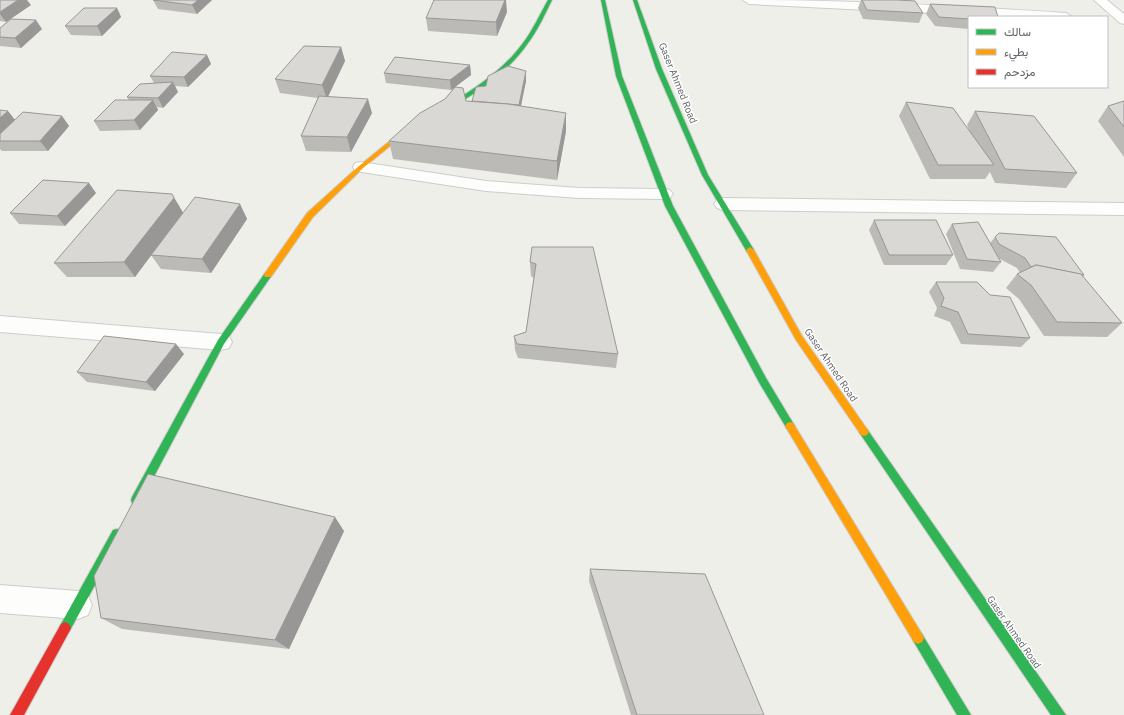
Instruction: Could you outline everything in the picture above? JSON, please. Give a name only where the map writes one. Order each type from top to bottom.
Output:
[{"type":"main road","points":[[130,510],[221,342],[310,215],[361,167],[393,141],[461,100],[497,72],[525,44],[550,0]]},
{"type":"main road","points":[[603,0],[619,76],[664,194],[764,381],[964,715]]},
{"type":"main road","name":"Gaser Ahmed Road","points":[[635,0],[659,69],[705,175],[799,338],[1058,715]]},
{"type":"main road","points":[[17,715],[123,524]]},
{"type":"street","points":[[749,0],[931,8],[1051,16]]},
{"type":"street","points":[[1100,0],[1124,20]]},
{"type":"street","points":[[1108,20],[1124,20]]},
{"type":"street","points":[[361,167],[486,186],[579,193],[664,194]]},
{"type":"street","points":[[723,204],[1124,209]]},
{"type":"street","points":[[0,324],[221,342]]},
{"type":"street","points":[[0,599],[78,605]]},
{"type":"building","points":[[0,0],[18,0],[0,12]]},
{"type":"building","points":[[153,0],[198,0],[192,5]]},
{"type":"building","points":[[434,0],[505,0],[496,22],[426,18]]},
{"type":"building","points":[[862,0],[915,1],[923,13],[867,10]]},
{"type":"building","points":[[930,4],[995,7],[998,16],[968,16],[968,19],[939,17]]},
{"type":"building","points":[[84,8],[117,8],[97,26],[65,26]]},
{"type":"building","points":[[11,19],[36,20],[15,38],[0,37],[0,28]]},
{"type":"building","points":[[304,46],[341,47],[322,85],[275,79]]},
{"type":"building","points":[[172,52],[207,55],[184,77],[150,76]]},
{"type":"building","points":[[395,57],[470,65],[450,80],[384,73]]},
{"type":"building","points":[[508,66],[526,71],[519,105],[472,101],[476,87],[486,86],[488,76]]},
{"type":"building","points":[[173,82],[158,98],[127,97],[140,84]]},
{"type":"building","points":[[455,87],[463,88],[466,101],[508,104],[566,113],[557,161],[389,141],[420,113],[445,99]]},
{"type":"building","points":[[319,96],[368,99],[347,137],[301,136]]},
{"type":"building","points":[[115,100],[153,100],[134,120],[94,121]]},
{"type":"building","points":[[1124,101],[1124,127],[1108,106]]},
{"type":"building","points":[[906,102],[953,108],[994,165],[938,165]]},
{"type":"building","points":[[0,110],[8,111],[0,118]]},
{"type":"building","points":[[975,111],[1034,116],[1077,173],[1005,169]]},
{"type":"building","points":[[23,112],[62,116],[40,141],[0,141],[0,134]]},
{"type":"building","points":[[43,180],[89,183],[57,216],[10,213]]},
{"type":"building","points":[[117,190],[172,194],[174,198],[124,262],[54,263]]},
{"type":"building","points":[[195,197],[240,204],[202,259],[151,255]]},
{"type":"building","points":[[874,220],[936,220],[953,255],[889,255]]},
{"type":"building","points":[[978,222],[1001,262],[967,259],[952,224]]},
{"type":"building","points":[[999,233],[1056,237],[1084,275],[1036,265],[1031,267],[1025,258],[999,244],[995,237]]},
{"type":"building","points":[[532,247],[593,247],[618,354],[517,344],[514,336],[526,332],[536,264],[530,262]]},
{"type":"building","points":[[1036,265],[1081,274],[1122,323],[1057,322],[1031,285],[1017,274]]},
{"type":"building","points":[[936,282],[977,282],[990,295],[1010,297],[1030,338],[968,334],[958,312],[941,306],[944,298]]},
{"type":"building","points":[[104,336],[176,344],[146,382],[77,372]]},
{"type":"building","points":[[148,474],[335,517],[275,640],[101,618],[94,576]]},
{"type":"building","points":[[590,569],[705,574],[764,715],[637,715]]},
{"type":"traffic: fast","points":[[432,117],[483,84],[507,64],[526,43],[550,0]]},
{"type":"traffic: fast","points":[[603,0],[619,76],[669,206],[763,381],[790,426]]},
{"type":"traffic: fast","points":[[635,0],[659,69],[705,175],[750,250]]},
{"type":"traffic: fast","points":[[136,500],[221,342],[268,275]]},
{"type":"traffic: fast","points":[[864,432],[1059,715]]},
{"type":"traffic: fast","points":[[65,628],[117,534]]},
{"type":"traffic: fast","points":[[918,638],[964,715]]},
{"type":"traffic: slow","points":[[268,275],[310,215],[361,167],[393,141],[432,117]]},
{"type":"traffic: slow","points":[[750,250],[799,338],[864,432]]},
{"type":"traffic: slow","points":[[790,426],[918,638]]},
{"type":"traffic: jam","points":[[17,715],[65,628]]}]
